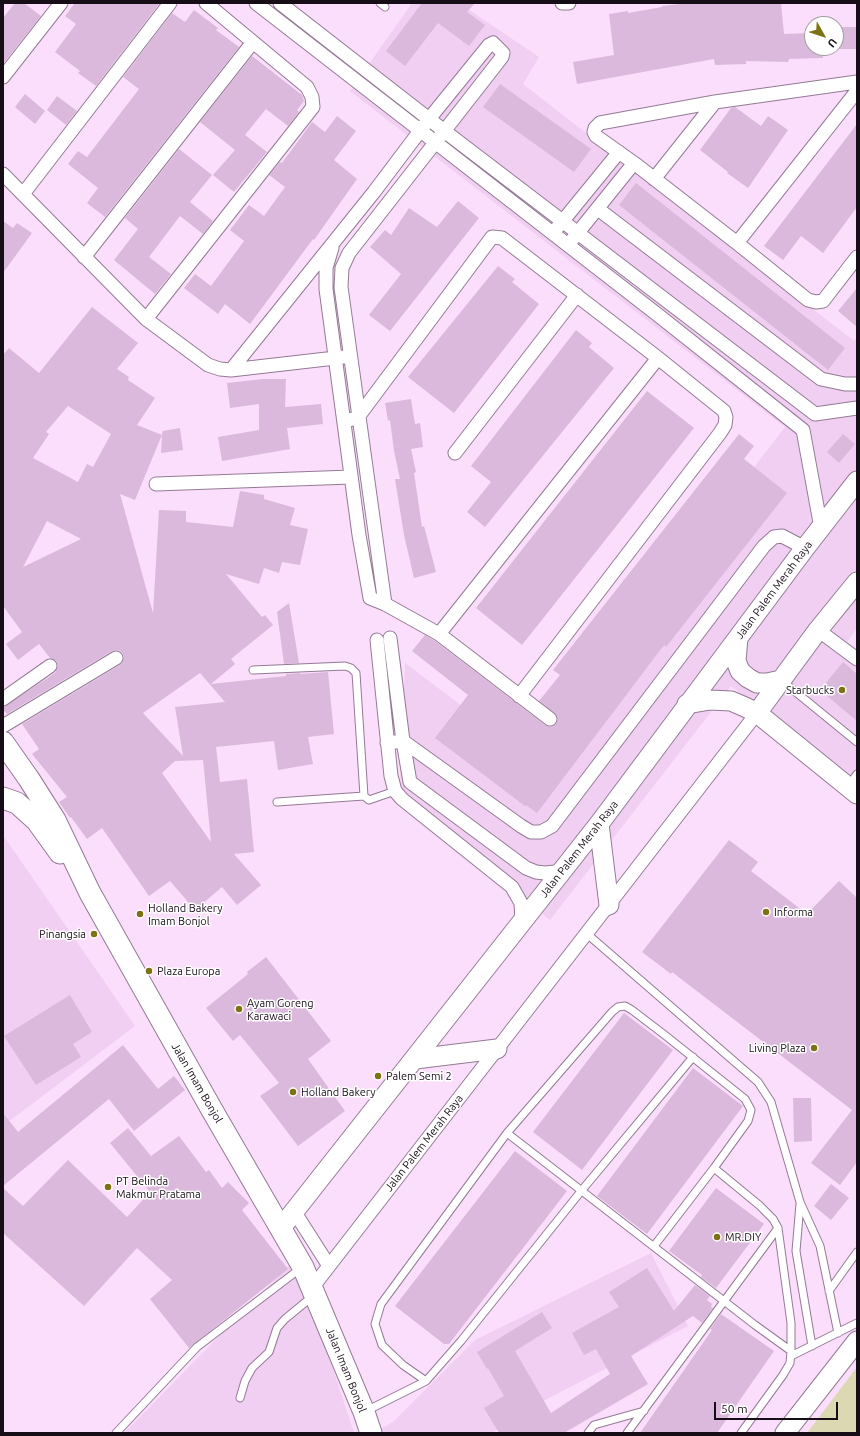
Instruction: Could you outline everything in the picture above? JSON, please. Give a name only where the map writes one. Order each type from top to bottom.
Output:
[{"type":"main road","name":"Jalan Imam Bonjol","points":[[3,742],[55,820],[90,894],[303,1267],[364,1412],[371,1433]]},
{"type":"main road","points":[[3,798],[17,803],[37,821],[90,894]]},
{"type":"street","points":[[3,77],[61,3]]},
{"type":"street","points":[[23,194],[170,3]]},
{"type":"street","points":[[146,319],[313,107],[312,97],[307,87],[206,3]]},
{"type":"street","points":[[256,3],[726,368],[803,430],[821,528]]},
{"type":"street","points":[[280,3],[562,222],[815,414],[857,408]]},
{"type":"street","points":[[562,3],[569,3]]},
{"type":"street","points":[[84,257],[253,42]]},
{"type":"street","points":[[231,370],[374,192],[429,119],[489,45],[493,43],[503,53],[502,57],[443,130],[349,253],[342,268],[341,287],[384,604]]},
{"type":"street","points":[[857,82],[715,102],[600,123],[595,128],[594,132],[596,136],[737,243],[808,300],[816,302],[823,301],[857,257]]},
{"type":"street","points":[[737,243],[857,91]]},
{"type":"street","points":[[654,179],[715,102]]},
{"type":"street","points":[[553,234],[618,152]]},
{"type":"street","points":[[568,246],[634,164]]},
{"type":"street","points":[[3,174],[146,319],[208,365],[220,369],[231,370],[336,359],[350,356]]},
{"type":"street","points":[[374,192],[388,203]]},
{"type":"street","points":[[598,209],[821,379],[845,384],[857,384]]},
{"type":"street","points":[[344,422],[358,417],[492,237],[502,238],[658,358],[724,411],[726,417],[720,433],[519,696]]},
{"type":"street","points":[[333,243],[326,268],[326,289],[359,535],[370,598],[439,634],[550,719]]},
{"type":"street","points":[[455,453],[577,295]]},
{"type":"street","points":[[658,315],[667,302]]},
{"type":"street","points":[[726,368],[736,355]]},
{"type":"street","points":[[439,634],[658,358]]},
{"type":"street","points":[[803,430],[815,414]]},
{"type":"street","points":[[156,484],[351,477]]},
{"type":"street","name":"Jalan Palem Merah Raya","points":[[281,1228],[599,824],[805,548],[857,481]]},
{"type":"street","points":[[359,535],[374,534]]},
{"type":"street","points":[[387,743],[403,742],[521,826],[531,832],[541,832],[552,826],[764,546],[774,537],[782,536],[805,548]]},
{"type":"street","name":"Jalan Palem Merah Raya","points":[[314,1291],[329,1266],[757,713],[818,630],[857,582]]},
{"type":"street","points":[[818,630],[857,659]]},
{"type":"street","points":[[738,638],[736,661],[740,671],[748,678],[757,682],[767,683],[781,680]]},
{"type":"street","points":[[522,922],[521,903],[512,887],[402,799],[395,791],[391,776],[387,743],[383,639],[410,782],[526,868],[536,872],[545,873],[564,869]]},
{"type":"street","points":[[3,726],[116,658]]},
{"type":"street","points":[[3,699],[50,666]]},
{"type":"street","points":[[688,704],[710,700],[731,701],[757,713],[854,785]]},
{"type":"street","points":[[599,824],[609,905]]},
{"type":"street","points":[[415,1059],[497,1049]]},
{"type":"street","points":[[294,1212],[329,1266]]},
{"type":"street","points":[[785,1433],[857,1341]]},
{"type":"lane","points":[[253,670],[345,666],[351,668],[356,673],[364,796]]},
{"type":"lane","points":[[781,680],[857,742]]},
{"type":"lane","points":[[277,802],[364,796],[369,800],[395,791]]},
{"type":"lane","points":[[586,933],[758,1082],[772,1102],[800,1202],[820,1246],[838,1333]]},
{"type":"lane","points":[[426,1381],[402,1365],[382,1345],[376,1324],[381,1304],[507,1133],[612,1012],[618,1007],[624,1006],[632,1010],[745,1098],[751,1110],[748,1121],[654,1246]]},
{"type":"lane","points":[[364,1412],[426,1381],[461,1341],[582,1190],[693,1057]]},
{"type":"lane","points":[[507,1133],[791,1354]]},
{"type":"lane","points":[[714,1168],[759,1205],[773,1219],[778,1228],[791,1323],[790,1362],[784,1375],[740,1433]]},
{"type":"lane","points":[[800,1202],[796,1251],[812,1346]]},
{"type":"lane","points":[[627,1433],[778,1228]]},
{"type":"lane","points":[[829,1291],[857,1252]]},
{"type":"lane","points":[[116,1433],[197,1347],[303,1267]]},
{"type":"lane","points":[[240,1398],[245,1381],[252,1368],[269,1352],[277,1328],[314,1291]]},
{"type":"lane","points":[[791,1354],[812,1346],[857,1323]]},
{"type":"lane","points":[[588,1433],[594,1425],[644,1411]]},
{"type":"shaded area","points":[[412,3],[459,3],[539,57],[523,84],[854,341],[857,337],[857,628],[840,652],[857,666],[857,782],[731,686],[550,920],[399,806],[405,663],[531,758],[785,427],[350,91]]},
{"type":"shaded area","points":[[3,835],[135,1026],[3,1126]]},
{"type":"shaded area","points":[[651,1253],[688,1326],[545,1400],[492,1433],[373,1433],[393,1422],[475,1340]]},
{"type":"shaded area","points":[[292,1262],[333,1369],[354,1433],[124,1433]]},
{"type":"shaded area","points":[[857,1367],[857,1433],[807,1433]]},
{"type":"building","points":[[15,3],[24,3],[41,16],[3,64],[3,18]]},
{"type":"building","points":[[75,3],[159,4],[96,86],[78,73],[80,71],[55,52],[76,24],[65,16]]},
{"type":"building","points":[[422,3],[475,3],[467,12],[485,25],[469,46],[438,23],[405,66],[386,51]]},
{"type":"building","points":[[689,3],[781,3],[784,34],[804,33],[804,56],[823,56],[823,58],[789,59],[788,62],[746,61],[746,64],[715,65],[714,59],[577,84],[573,62],[614,55],[609,14],[628,11],[628,13],[662,6]]},
{"type":"building","points":[[194,10],[218,28],[216,30],[239,47],[105,217],[87,203],[98,188],[68,164],[78,151],[87,157],[139,89],[123,77],[172,13],[185,22]]},
{"type":"building","points":[[844,27],[857,27],[857,49],[844,49]]},
{"type":"building","points":[[252,56],[302,95],[304,101],[297,110],[299,112],[288,126],[266,109],[245,135],[267,152],[234,192],[213,175],[235,150],[200,122]]},
{"type":"building","points":[[500,84],[591,149],[574,172],[483,107]]},
{"type":"building","points":[[25,94],[45,111],[35,124],[15,107]]},
{"type":"building","points":[[57,96],[77,111],[66,125],[47,110]]},
{"type":"building","points":[[735,107],[761,126],[768,116],[788,130],[748,188],[727,173],[728,172],[700,150],[731,108]]},
{"type":"building","points":[[337,116],[356,131],[334,160],[357,179],[314,240],[313,239],[250,324],[225,304],[218,314],[184,288],[195,274],[211,286],[244,241],[230,230],[249,205],[264,216],[285,187],[269,175],[280,162],[282,163],[312,122],[325,132]]},
{"type":"building","points":[[857,124],[857,207],[823,253],[801,236],[783,260],[764,246]]},
{"type":"building","points":[[179,149],[212,175],[190,202],[213,221],[203,234],[180,216],[149,257],[171,274],[155,294],[114,260],[138,229],[125,218]]},
{"type":"building","points":[[636,183],[845,348],[828,370],[619,205]]},
{"type":"building","points":[[458,201],[479,218],[390,331],[369,315],[401,274],[370,247],[385,230],[391,235],[409,208],[437,227]]},
{"type":"building","points":[[3,221],[13,228],[17,223],[32,233],[3,273]]},
{"type":"building","points":[[498,266],[515,279],[512,282],[539,304],[454,413],[408,377]]},
{"type":"building","points":[[857,288],[857,327],[838,311]]},
{"type":"building","points":[[92,307],[138,343],[117,369],[129,377],[128,380],[155,398],[137,425],[162,435],[135,500],[120,494],[153,613],[159,510],[186,511],[186,522],[233,527],[240,491],[264,495],[264,499],[295,508],[290,525],[308,529],[300,565],[282,562],[279,573],[264,568],[259,584],[226,574],[262,617],[265,615],[273,625],[231,659],[235,664],[211,684],[286,676],[286,674],[328,672],[334,734],[308,737],[313,764],[278,770],[274,741],[216,747],[220,782],[247,779],[254,852],[234,854],[261,885],[237,905],[222,887],[195,910],[170,881],[149,896],[102,828],[87,839],[59,802],[67,797],[32,754],[39,749],[22,724],[120,665],[124,658],[120,651],[112,651],[7,714],[3,710],[4,707],[55,673],[58,666],[56,661],[50,658],[39,644],[18,660],[6,644],[22,632],[3,606],[3,355],[9,348],[39,373]],"holes":[[[68,406],[111,434],[93,467],[87,464],[78,482],[33,458],[49,434],[46,432]],[[47,521],[81,539],[23,567]],[[200,673],[225,702],[175,707],[183,756],[143,713]],[[203,760],[211,842],[162,773],[175,761]]]},
{"type":"building","points":[[576,330],[592,343],[589,347],[614,368],[485,527],[467,512],[491,482],[471,466]]},
{"type":"building","points":[[263,379],[286,379],[285,407],[321,404],[323,424],[287,428],[290,449],[222,461],[218,437],[259,430],[259,404],[230,408],[227,383]]},
{"type":"building","points":[[647,391],[694,428],[522,645],[476,608]]},
{"type":"building","points":[[411,399],[415,424],[420,423],[423,447],[411,449],[416,472],[414,473],[422,527],[424,526],[436,572],[414,578],[404,535],[395,479],[400,479],[394,451],[390,420],[388,421],[385,403]]},
{"type":"building","points":[[180,428],[183,450],[161,453],[163,431]]},
{"type":"building","points":[[739,434],[754,446],[744,459],[787,493],[666,647],[664,645],[537,813],[526,805],[525,806],[435,738],[468,695],[412,651],[425,635],[545,725],[549,727],[553,726],[558,720],[557,716],[539,701],[560,675],[553,670]]},
{"type":"building","points":[[843,434],[855,444],[839,463],[827,452]]},
{"type":"building","points":[[289,603],[299,663],[284,664],[277,612]]},
{"type":"building","points":[[843,662],[857,674],[857,721],[820,690]]},
{"type":"building","name":"Living Plaza","points":[[729,840],[758,862],[751,871],[807,914],[839,881],[857,898],[857,1162],[840,1185],[811,1163],[852,1110],[672,972],[671,974],[642,952]]},
{"type":"building","points":[[266,957],[331,1041],[308,1059],[345,1111],[298,1146],[260,1096],[279,1083],[240,1035],[233,1041],[206,1008],[248,974],[247,972]]},
{"type":"building","points":[[70,995],[92,1032],[73,1044],[81,1057],[36,1085],[4,1036]]},
{"type":"building","points":[[624,1013],[673,1050],[582,1170],[533,1132]]},
{"type":"building","points":[[123,1045],[158,1089],[174,1076],[185,1090],[134,1131],[109,1099],[3,1186],[3,1113],[18,1132]]},
{"type":"building","points":[[693,1068],[743,1106],[647,1234],[597,1196]]},
{"type":"building","points":[[793,1098],[811,1098],[812,1141],[794,1142]]},
{"type":"building","points":[[128,1128],[151,1156],[179,1136],[206,1172],[209,1170],[222,1188],[228,1182],[249,1203],[242,1210],[288,1269],[189,1348],[150,1299],[172,1280],[137,1248],[84,1306],[3,1233],[3,1188],[23,1206],[68,1160],[127,1217],[150,1192],[110,1143]]},
{"type":"building","points":[[515,1151],[567,1191],[449,1344],[444,1344],[395,1306]]},
{"type":"building","points":[[831,1184],[849,1198],[831,1220],[814,1206]]},
{"type":"building","name":"MR.DIY","points":[[716,1188],[764,1224],[716,1288],[701,1277],[702,1275],[669,1251]]},
{"type":"building","points":[[647,1268],[674,1311],[695,1285],[710,1296],[707,1300],[712,1304],[711,1307],[713,1308],[702,1323],[693,1316],[631,1356],[648,1384],[564,1433],[499,1433],[484,1408],[504,1396],[477,1352],[542,1312],[552,1328],[515,1351],[551,1413],[610,1374],[596,1349],[584,1355],[572,1333],[619,1307],[609,1292]]},
{"type":"building","points":[[721,1314],[774,1351],[717,1433],[640,1433],[712,1330],[710,1329]]},
{"type":"place","name":"Starbucks","points":[[842,690]]},
{"type":"place","name":"Informa","points":[[766,912]]},
{"type":"place","name":"Holland Bakery Imam Bonjol","points":[[140,914]]},
{"type":"place","name":"Pinangsia","points":[[94,934]]},
{"type":"place","name":"Plaza Europa","points":[[149,971]]},
{"type":"place","name":"Ayam Goreng Karawaci","points":[[239,1009]]},
{"type":"place","name":"Living Plaza","points":[[814,1048]]},
{"type":"place","name":"Palem Semi 2","points":[[378,1076]]},
{"type":"place","name":"Holland Bakery","points":[[293,1092]]},
{"type":"place","name":"PT Belinda Makmur Pratama","points":[[108,1187]]},
{"type":"place","name":"MR.DIY","points":[[717,1237]]}]
